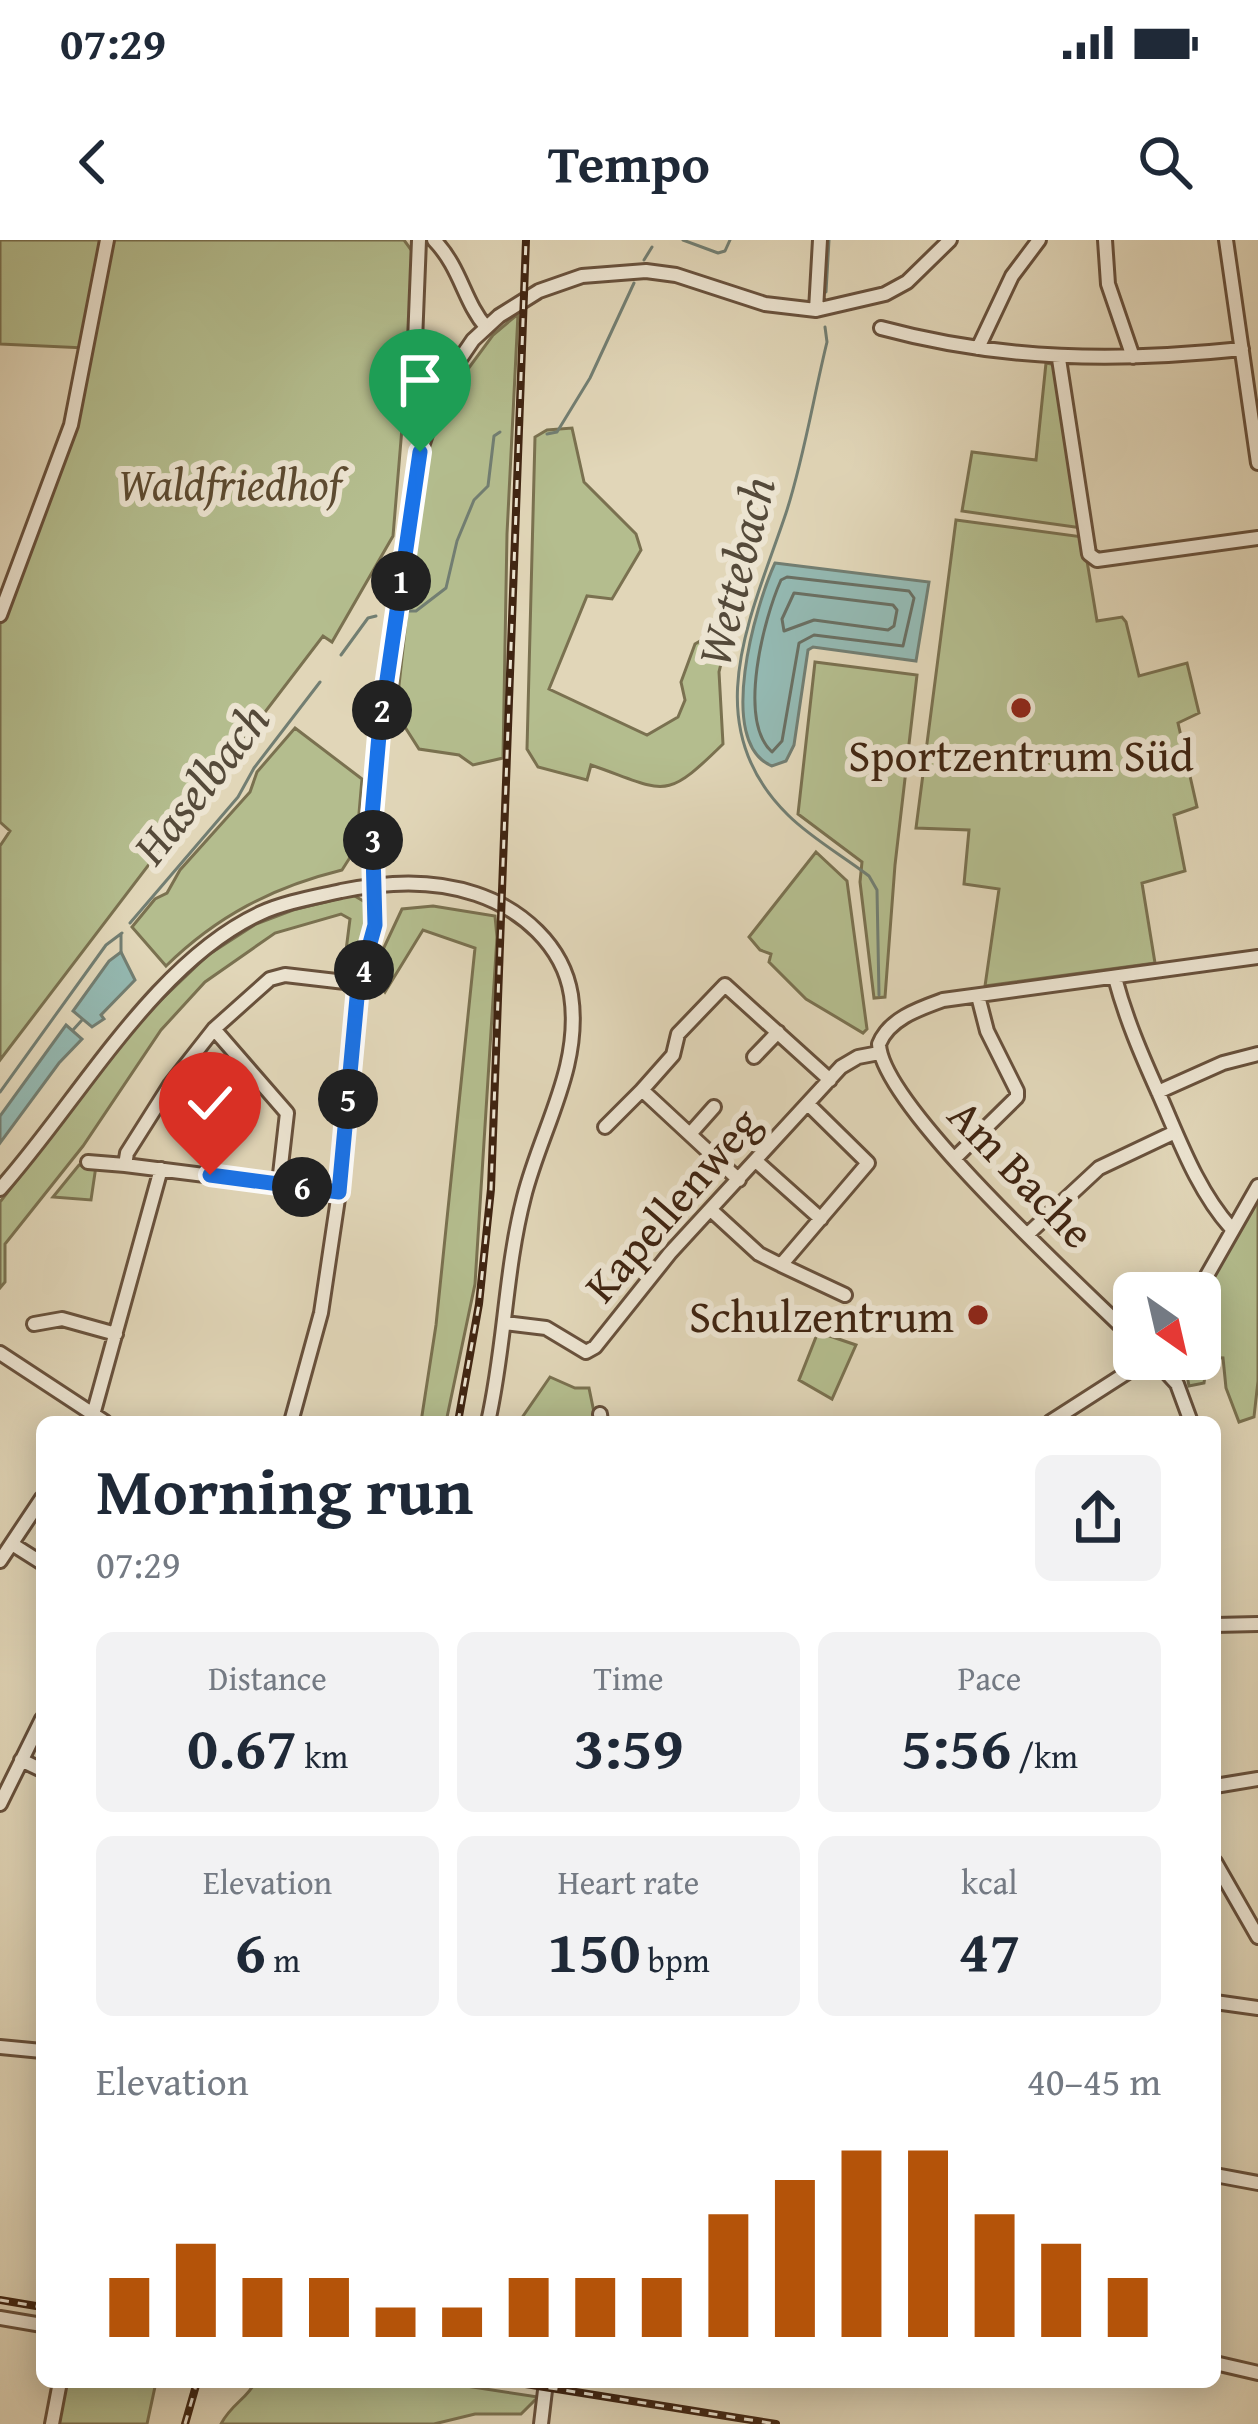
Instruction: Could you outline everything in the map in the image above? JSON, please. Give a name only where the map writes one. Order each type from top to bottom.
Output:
[{"type":"street","points":[[0,615],[71,425],[107,240]]},
{"type":"street","points":[[413,367],[419,240]]},
{"type":"street","points":[[434,240],[456,268],[486,326]]},
{"type":"street","points":[[816,310],[820,240]]},
{"type":"street","points":[[293,1416],[321,1313],[339,1192],[358,987],[375,925],[372,816],[379,735],[420,452],[443,384],[486,326],[552,285],[582,276],[615,272],[676,275],[765,304],[816,310],[884,294],[916,274],[950,240]]},
{"type":"street","points":[[978,348],[1012,276],[1039,240]]},
{"type":"street","points":[[1105,240],[1108,284],[1133,357]]},
{"type":"street","points":[[1226,240],[1242,349],[1251,368],[1258,463]]},
{"type":"street","points":[[881,328],[1059,359],[1242,349]]},
{"type":"street","points":[[1059,359],[1089,554],[1097,560],[1258,538]]},
{"type":"street","points":[[0,1189],[171,978],[217,939],[263,912],[373,884],[428,883],[496,901],[538,932],[558,959],[572,1008],[572,1044],[524,1198],[489,1416]]},
{"type":"street","name":"Kapellenweg","points":[[505,1323],[545,1328],[586,1352],[595,1347],[632,1298],[830,1079],[858,1057],[879,1049],[886,1029],[915,1010],[943,1000],[1258,957]]},
{"type":"street","points":[[125,1165],[146,1120],[214,1029],[275,976],[345,982]]},
{"type":"street","points":[[1115,978],[1127,1025],[1175,1132],[1214,1209],[1231,1228]]},
{"type":"street","points":[[605,1127],[673,1055],[678,1034],[725,985],[830,1079]]},
{"type":"street","points":[[955,1158],[1012,1103],[1018,1091],[987,1031],[978,996]]},
{"type":"street","points":[[214,1029],[287,1113],[279,1183]]},
{"type":"street","points":[[754,1058],[778,1032]]},
{"type":"street","name":"Am Bache","points":[[879,1049],[888,1076],[907,1106],[1113,1318]]},
{"type":"street","points":[[1158,1092],[1223,1063],[1258,1054]]},
{"type":"street","points":[[642,1090],[739,1180]]},
{"type":"street","points":[[782,1265],[868,1163],[808,1104]]},
{"type":"street","points":[[690,1134],[715,1107]]},
{"type":"street","points":[[1029,1233],[1099,1168],[1175,1132]]},
{"type":"street","points":[[756,1161],[821,1219]]},
{"type":"street","points":[[88,1162],[339,1192]]},
{"type":"street","points":[[98,1416],[161,1169]]},
{"type":"street","points":[[1208,1272],[1258,1186]]},
{"type":"street","points":[[711,1210],[759,1253],[845,1295]]},
{"type":"street","points":[[34,1324],[62,1319],[116,1334]]},
{"type":"street","points":[[0,1353],[91,1416]]},
{"type":"street","points":[[1059,1416],[1115,1380]]},
{"type":"street","points":[[1173,1380],[1189,1416]]},
{"type":"street","points":[[0,1561],[36,1507]]},
{"type":"street","points":[[12,1544],[36,1559]]},
{"type":"street","points":[[1221,1624],[1258,1624]]},
{"type":"street","points":[[0,1804],[36,1731]]},
{"type":"street","points":[[21,1760],[36,1767]]},
{"type":"street","points":[[1221,1785],[1258,1779]]},
{"type":"street","points":[[1221,1872],[1258,1937]]},
{"type":"street","points":[[1221,2003],[1258,2008]]},
{"type":"street","points":[[0,2047],[36,2050]]},
{"type":"street","points":[[1221,2176],[1258,2182]]},
{"type":"street","points":[[0,2318],[36,2324]]},
{"type":"street","points":[[1221,2364],[1258,2373]]},
{"type":"street","points":[[52,2424],[59,2388]]},
{"type":"street","points":[[542,2424],[545,2388]]},
{"type":"green space","points":[[0,240],[105,240],[85,348],[0,344]]},
{"type":"green space","name":"Waldfriedhof","points":[[109,240],[404,240],[412,251],[414,284],[393,536],[332,642],[323,636],[0,1060],[0,846],[10,831],[0,822],[0,622],[74,425]]},
{"type":"green space","points":[[518,314],[503,758],[473,765],[459,755],[419,749],[396,713],[423,464],[440,407],[493,335]]},
{"type":"green space","points":[[1046,363],[1057,365],[1082,528],[962,511],[972,452],[1036,460]]},
{"type":"green space","points":[[572,428],[584,482],[636,534],[641,550],[612,599],[587,596],[549,689],[647,735],[678,717],[685,700],[681,682],[695,644],[731,623],[719,672],[723,744],[675,783],[650,785],[591,765],[587,780],[538,767],[527,749],[535,437],[547,430]]},
{"type":"green space","name":"Sportzentrum Süd","points":[[956,520],[1083,537],[1097,621],[1122,617],[1126,622],[1139,676],[1187,663],[1199,713],[1178,723],[1197,807],[1174,815],[1185,871],[1142,883],[1155,963],[985,986],[999,889],[964,884],[969,830],[916,828]]},
{"type":"green space","points":[[815,662],[917,675],[885,997],[874,998],[860,882],[862,862],[798,814]]},
{"type":"green space","points":[[295,728],[362,779],[356,848],[342,870],[247,906],[205,932],[166,966],[132,927],[155,899],[167,893],[180,870],[250,792],[257,772]]},
{"type":"green space","points":[[816,852],[847,881],[867,1029],[863,1033],[806,999],[769,962],[771,954],[749,937]]},
{"type":"green space","points":[[353,895],[365,902],[367,921],[355,974],[346,978],[343,974],[350,919],[341,914],[275,933],[205,982],[161,1030],[83,1146],[5,1244],[5,1282],[0,1288],[0,1202],[141,1019],[208,955],[256,924]]},
{"type":"green space","points":[[433,906],[495,916],[497,937],[475,1284],[447,1416],[422,1416],[436,1325],[475,948],[423,930],[385,992],[372,973],[402,909]]},
{"type":"green space","points":[[79,1165],[96,1166],[91,1200],[53,1197]]},
{"type":"green space","points":[[1258,1193],[1258,1381],[1254,1417],[1239,1422],[1226,1388],[1221,1358],[1221,1272],[1214,1272]]},
{"type":"green space","points":[[818,1332],[856,1345],[832,1399],[799,1380]]},
{"type":"green space","points":[[550,1377],[575,1388],[589,1388],[595,1416],[523,1416]]},
{"type":"green space","points":[[59,2388],[155,2388],[147,2424],[52,2424]]},
{"type":"green space","points":[[251,2388],[479,2388],[538,2397],[521,2414],[475,2414],[434,2424],[221,2424]]},
{"type":"water","points":[[775,563],[929,582],[916,661],[808,650],[794,745],[786,761],[772,766],[755,752],[746,730],[743,702],[751,639]]},
{"type":"water","points":[[121,952],[135,980],[92,1027],[73,1011],[109,961]]},
{"type":"water","points":[[66,1025],[82,1039],[0,1143],[0,1116]]},
{"type":"waterway","name":"Haselbach","points":[[683,240],[718,253],[725,251],[730,240]]},
{"type":"waterway","name":"Wettebach","points":[[826,292],[829,240]]},
{"type":"waterway","name":"Haselbach","points":[[644,260],[652,247]]},
{"type":"waterway","name":"Haselbach","points":[[547,434],[557,432],[590,378],[634,283]]},
{"type":"waterway","name":"Wettebach","points":[[825,327],[827,342],[798,471],[747,629],[738,706],[744,744],[760,780],[788,815],[869,876],[877,890],[879,995]]},
{"type":"waterway","name":"Haselbach","points":[[409,611],[416,611],[446,588],[457,541],[474,500],[488,486],[494,436],[500,432]]},
{"type":"waterway","name":"Haselbach","points":[[341,655],[368,618],[376,616]]},
{"type":"waterway","name":"Haselbach","points":[[130,923],[238,797],[254,768],[320,682]]},
{"type":"waterway","name":"Haselbach","points":[[0,1092],[106,945],[122,933]]},
{"type":"waterway","points":[[121,935],[121,952]]},
{"type":"waterway","points":[[73,1030],[82,1020]]},
{"type":"railway","points":[[459,1416],[479,1304],[491,1189],[526,240]]},
{"type":"railway","points":[[0,2300],[36,2306]]},
{"type":"railway","points":[[185,2424],[195,2388]]},
{"type":"railway","points":[[551,2388],[776,2424]]},
{"type":"place","name":"Sportzentrum Süd","points":[[1021,708]]},
{"type":"place","name":"Schulzentrum","points":[[978,1315]]},
{"type":"route","points":[[210,1175],[339,1192],[358,987],[375,925],[372,816],[379,735],[420,452]]}]
